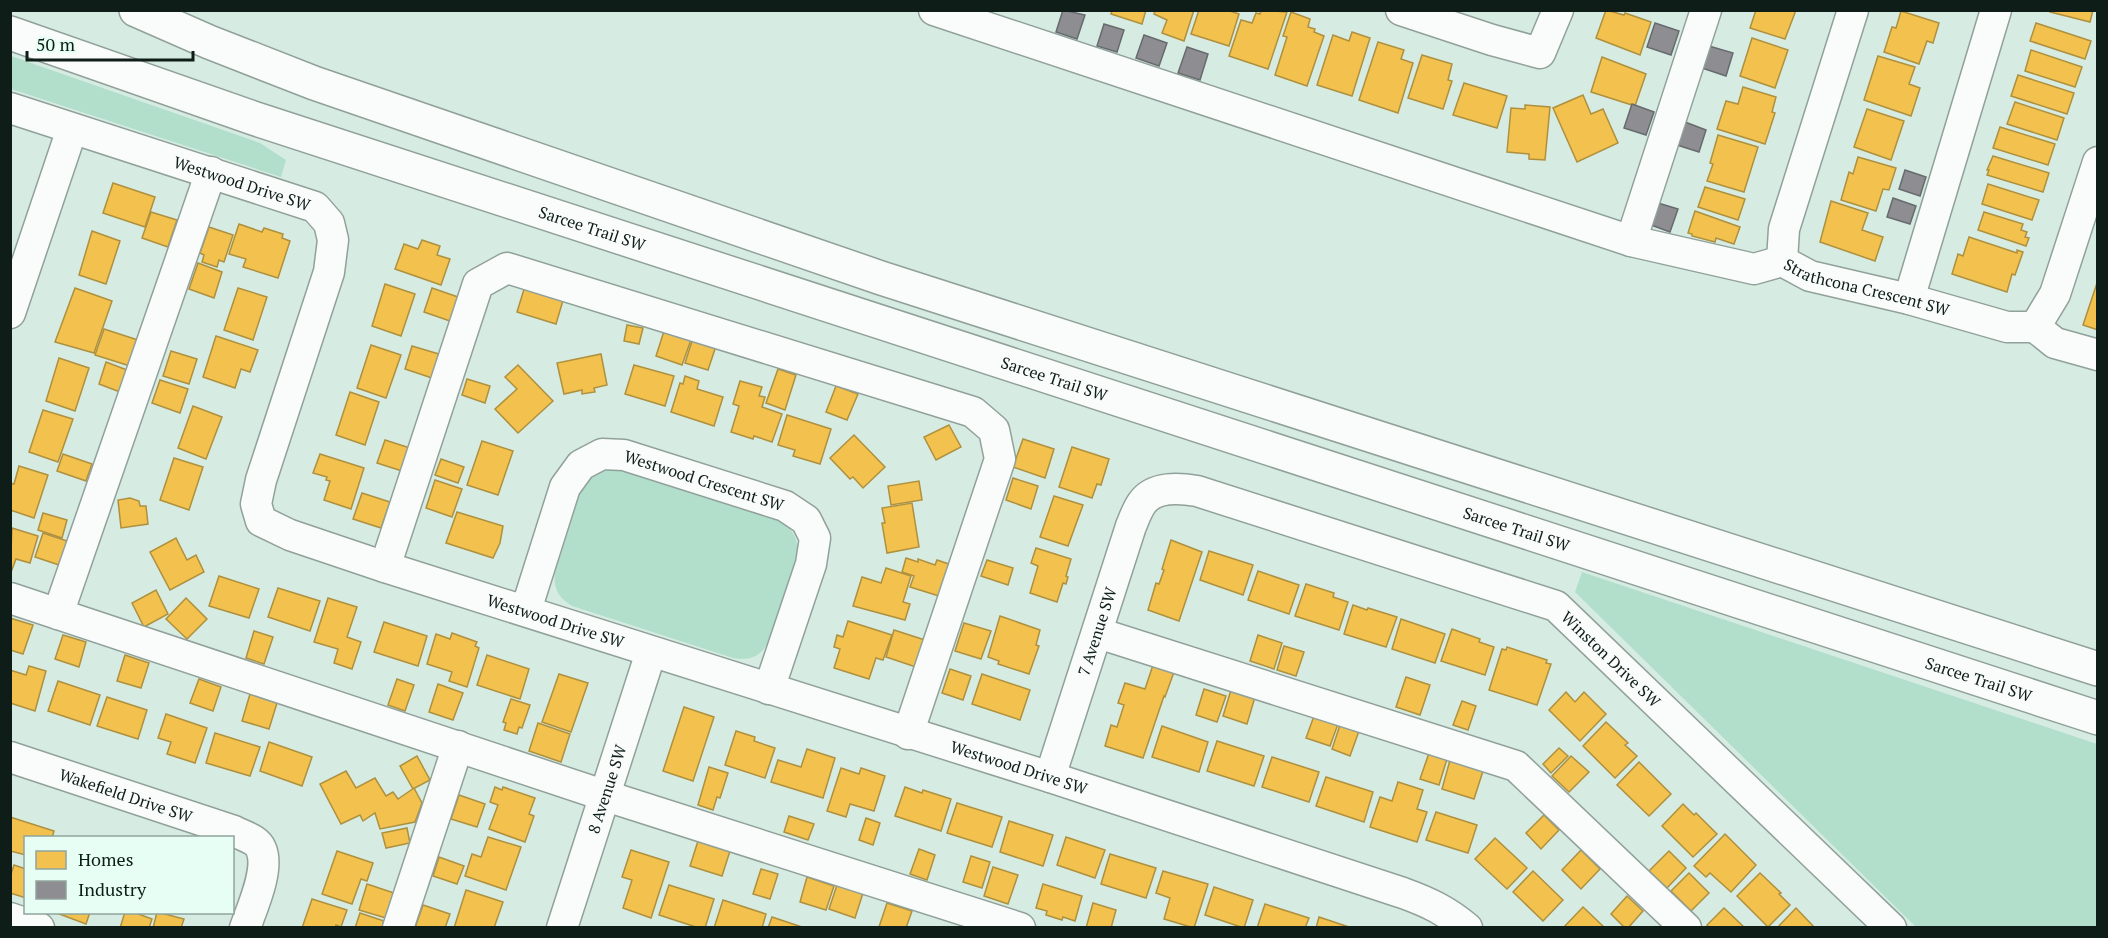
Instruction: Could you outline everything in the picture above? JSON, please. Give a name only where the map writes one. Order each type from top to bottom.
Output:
[{"type":"highway","points":[[136,10],[208,42],[314,82],[881,278],[2097,669]]},
{"type":"highway","points":[[174,10],[314,82]]},
{"type":"highway","name":"Sarcee Trail SW","points":[[10,33],[264,122],[2097,718]]},
{"type":"street","points":[[934,10],[993,20],[1631,241],[1754,269],[1782,261]]},
{"type":"street","points":[[1401,10],[1540,53],[1558,10]]},
{"type":"street","points":[[1631,241],[1706,10]]},
{"type":"street","name":"Strathcona Crescent SW","points":[[1853,10],[1784,229],[1782,261],[1810,276],[1909,299],[2007,327],[2035,327]]},
{"type":"street","points":[[1909,299],[1995,10]]},
{"type":"street","name":"Westwood Drive SW","points":[[10,108],[315,207],[329,223],[334,245],[329,272],[261,480],[256,504],[261,521],[290,535],[385,567],[1050,777],[1403,893],[1434,904],[1467,927]]},
{"type":"street","points":[[10,313],[72,129]]},
{"type":"street","points":[[2097,162],[2055,294],[2035,327],[2055,343],[2097,355]]},
{"type":"street","points":[[58,614],[211,172]]},
{"type":"street","points":[[385,567],[478,284],[507,268],[973,412],[994,430],[1000,459],[908,734]]},
{"type":"street","name":"Westwood Crescent SW","points":[[526,610],[565,487],[581,465],[602,454],[624,455],[785,506],[806,520],[815,538],[811,564],[769,689]]},
{"type":"street","name":"Winston Drive SW","points":[[1157,493],[1178,488],[1197,491],[1556,606],[1891,927]]},
{"type":"street","name":"7 Avenue SW","points":[[1050,777],[1131,526],[1143,502],[1157,493]]},
{"type":"street","points":[[10,598],[603,795],[1020,927]]},
{"type":"street","points":[[1098,633],[1516,766],[1686,927]]},
{"type":"street","name":"8 Avenue SW","points":[[562,927],[651,652]]},
{"type":"street","points":[[398,927],[458,746]]},
{"type":"street","name":"Wakefield Drive SW","points":[[10,758],[234,831],[252,839],[261,848],[264,863],[261,882],[245,927]]},
{"type":"street","points":[[10,918],[39,927]]},
{"type":"green space","points":[[11,56],[260,143],[286,160],[281,177],[11,89]]},
{"type":"green space","points":[[614,468],[775,518],[792,532],[797,545],[789,581],[772,632],[760,653],[750,658],[733,658],[572,606],[560,596],[555,584],[555,573],[582,487],[598,472]]},
{"type":"green space","points":[[1582,572],[2097,744],[2097,927],[1916,927],[1575,592]]},
{"type":"building: Homes","points":[[1112,10],[1146,10],[1142,24],[1111,14]]},
{"type":"building: Homes","points":[[1155,10],[1194,10],[1184,41],[1162,33],[1167,20],[1154,14]]},
{"type":"building: Homes","points":[[1199,10],[1227,10],[1239,14],[1229,46],[1191,34]]},
{"type":"building: Homes","points":[[1261,10],[1287,12],[1268,69],[1229,56],[1241,20],[1252,23],[1256,13],[1260,14]]},
{"type":"building: Homes","points":[[1606,10],[1624,15],[1625,13],[1651,22],[1640,55],[1596,38]]},
{"type":"building: Homes","points":[[1756,10],[1796,10],[1785,39],[1750,28]]},
{"type":"building: Homes","points":[[2051,10],[2093,10],[2090,22],[2050,12]]},
{"type":"building: Homes","points":[[1901,11],[1939,23],[1933,43],[1927,41],[1919,64],[1884,52],[1892,27],[1896,28]]},
{"type":"building: Homes","points":[[1291,12],[1310,19],[1308,27],[1324,36],[1307,86],[1275,75],[1287,37],[1283,36]]},
{"type":"building: Homes","points":[[2036,23],[2091,41],[2085,59],[2030,41]]},
{"type":"building: Homes","points":[[1352,32],[1370,38],[1352,96],[1317,85],[1333,35],[1349,41]]},
{"type":"building: Homes","points":[[1752,38],[1788,50],[1775,88],[1740,76]]},
{"type":"building: Homes","points":[[1378,42],[1404,50],[1401,59],[1413,63],[1398,113],[1359,100]]},
{"type":"building: Homes","points":[[2031,50],[2082,67],[2075,87],[2025,71]]},
{"type":"building: Homes","points":[[1422,55],[1452,64],[1448,80],[1452,81],[1443,109],[1408,98]]},
{"type":"building: Homes","points":[[1878,56],[1915,67],[1909,84],[1920,88],[1911,116],[1864,100]]},
{"type":"building: Homes","points":[[1602,57],[1646,74],[1635,106],[1591,92]]},
{"type":"building: Homes","points":[[2018,75],[2074,93],[2067,114],[2011,96]]},
{"type":"building: Homes","points":[[1464,83],[1507,96],[1497,128],[1453,115]]},
{"type":"building: Homes","points":[[1743,87],[1776,97],[1772,112],[1775,113],[1765,144],[1717,129],[1726,101],[1738,104]]},
{"type":"building: Homes","points":[[1583,95],[1591,114],[1603,109],[1618,143],[1577,162],[1553,108]]},
{"type":"building: Homes","points":[[2015,102],[2064,118],[2057,140],[2007,124]]},
{"type":"building: Homes","points":[[1525,105],[1550,107],[1545,160],[1529,159],[1529,154],[1507,152],[1511,108],[1525,109]]},
{"type":"building: Homes","points":[[1867,109],[1904,121],[1891,160],[1854,147]]},
{"type":"building: Homes","points":[[2000,127],[2055,144],[2048,165],[1993,148]]},
{"type":"building: Homes","points":[[1718,135],[1758,147],[1744,192],[1707,181],[1713,164],[1710,163]]},
{"type":"building: Homes","points":[[1993,156],[2049,173],[2043,192],[1987,175]]},
{"type":"building: Homes","points":[[1858,157],[1896,168],[1889,190],[1883,189],[1876,211],[1841,200],[1849,172],[1853,174]]},
{"type":"building: Homes","points":[[113,183],[155,197],[145,227],[103,213]]},
{"type":"building: Homes","points":[[1988,184],[2039,200],[2032,220],[1982,204]]},
{"type":"building: Homes","points":[[1705,187],[1745,199],[1738,220],[1698,207]]},
{"type":"building: Homes","points":[[1831,201],[1868,213],[1862,230],[1883,237],[1875,261],[1820,242]]},
{"type":"building: Homes","points":[[1695,211],[1740,227],[1734,244],[1716,238],[1715,242],[1688,233]]},
{"type":"building: Homes","points":[[151,212],[177,220],[168,247],[142,238]]},
{"type":"building: Homes","points":[[1984,212],[2023,224],[2021,230],[2027,232],[2025,237],[2029,238],[2026,246],[1978,230]]},
{"type":"building: Homes","points":[[239,224],[262,232],[264,228],[283,234],[282,238],[290,241],[278,278],[243,267],[246,259],[229,254]]},
{"type":"building: Homes","points":[[209,227],[233,235],[224,262],[219,260],[217,267],[202,262],[204,255],[200,253]]},
{"type":"building: Homes","points":[[92,231],[120,241],[106,284],[79,275]]},
{"type":"building: Homes","points":[[1969,237],[2017,253],[2017,250],[2023,252],[2015,275],[2012,274],[2007,292],[1952,274],[1958,254],[1963,256]]},
{"type":"building: Homes","points":[[422,240],[440,246],[437,255],[450,259],[441,285],[395,269],[404,244],[418,249]]},
{"type":"building: Homes","points":[[198,263],[222,272],[214,298],[189,289]]},
{"type":"building: Homes","points":[[2098,280],[2098,330],[2083,325]]},
{"type":"building: Homes","points":[[385,284],[415,294],[401,336],[372,326]]},
{"type":"building: Homes","points":[[525,286],[564,297],[556,324],[517,312]]},
{"type":"building: Homes","points":[[75,288],[112,301],[94,353],[55,342]]},
{"type":"building: Homes","points":[[238,288],[267,297],[253,340],[224,330]]},
{"type":"building: Homes","points":[[432,288],[458,297],[450,321],[424,312]]},
{"type":"building: Homes","points":[[627,325],[643,328],[639,344],[624,341]]},
{"type":"building: Homes","points":[[665,328],[692,337],[682,365],[656,356]]},
{"type":"building: Homes","points":[[104,329],[138,340],[130,366],[95,355]]},
{"type":"building: Homes","points":[[216,336],[258,350],[250,372],[241,369],[235,388],[203,377]]},
{"type":"building: Homes","points":[[693,338],[716,346],[708,370],[685,363]]},
{"type":"building: Homes","points":[[371,345],[401,355],[386,398],[357,388]]},
{"type":"building: Homes","points":[[412,346],[439,354],[432,378],[405,369]]},
{"type":"building: Homes","points":[[171,351],[197,359],[189,384],[163,376]]},
{"type":"building: Homes","points":[[601,354],[607,385],[594,388],[595,392],[582,394],[582,390],[564,394],[557,363]]},
{"type":"building: Homes","points":[[59,358],[89,368],[75,411],[46,401]]},
{"type":"building: Homes","points":[[106,362],[127,370],[120,392],[99,384]]},
{"type":"building: Homes","points":[[518,365],[553,401],[518,433],[495,409],[517,389],[505,377]]},
{"type":"building: Homes","points":[[634,365],[674,376],[665,406],[625,394]]},
{"type":"building: Homes","points":[[778,369],[796,375],[785,410],[766,403]]},
{"type":"building: Homes","points":[[685,376],[699,381],[697,389],[723,397],[714,426],[671,412],[680,383],[683,384]]},
{"type":"building: Homes","points":[[467,379],[490,386],[485,403],[462,395]]},
{"type":"building: Homes","points":[[160,380],[188,389],[180,413],[152,403]]},
{"type":"building: Homes","points":[[740,381],[762,387],[759,396],[765,397],[762,407],[782,414],[772,442],[731,432],[739,406],[733,404]]},
{"type":"building: Homes","points":[[836,386],[858,394],[847,420],[826,412]]},
{"type":"building: Homes","points":[[350,392],[379,402],[365,445],[336,435]]},
{"type":"building: Homes","points":[[193,406],[222,417],[206,459],[178,448]]},
{"type":"building: Homes","points":[[43,410],[73,419],[58,462],[29,452]]},
{"type":"building: Homes","points":[[787,415],[831,429],[820,464],[793,456],[795,450],[778,445]]},
{"type":"building: Homes","points":[[949,425],[961,447],[936,460],[924,437]]},
{"type":"building: Homes","points":[[854,435],[885,467],[863,488],[853,477],[850,479],[830,458]]},
{"type":"building: Homes","points":[[1023,439],[1054,449],[1045,478],[1013,467]]},
{"type":"building: Homes","points":[[385,440],[410,448],[402,471],[377,463]]},
{"type":"building: Homes","points":[[482,441],[513,451],[498,495],[467,485]]},
{"type":"building: Homes","points":[[1072,447],[1109,459],[1101,485],[1097,484],[1092,498],[1059,487]]},
{"type":"building: Homes","points":[[63,454],[92,464],[86,481],[57,471]]},
{"type":"building: Homes","points":[[320,454],[364,468],[351,509],[324,500],[330,481],[326,480],[327,477],[313,473]]},
{"type":"building: Homes","points":[[174,458],[203,467],[189,510],[160,500]]},
{"type":"building: Homes","points":[[441,459],[464,467],[458,483],[435,475]]},
{"type":"building: Homes","points":[[19,466],[48,475],[34,518],[10,510],[10,483],[14,484]]},
{"type":"building: Homes","points":[[1013,478],[1038,486],[1031,509],[1006,500]]},
{"type":"building: Homes","points":[[435,480],[462,489],[452,517],[426,508]]},
{"type":"building: Homes","points":[[919,481],[922,500],[891,505],[888,486]]},
{"type":"building: Homes","points":[[362,493],[390,502],[381,528],[353,519]]},
{"type":"building: Homes","points":[[1054,496],[1083,505],[1068,546],[1040,537]]},
{"type":"building: Homes","points":[[130,498],[139,501],[140,506],[146,506],[148,524],[121,528],[118,500]]},
{"type":"building: Homes","points":[[912,503],[919,547],[887,553],[882,508]]},
{"type":"building: Homes","points":[[457,512],[503,526],[500,543],[493,558],[446,543]]},
{"type":"building: Homes","points":[[43,513],[67,520],[62,538],[38,530]]},
{"type":"building: Homes","points":[[12,528],[38,536],[30,563],[16,559],[10,575]]},
{"type":"building: Homes","points":[[43,533],[70,542],[62,566],[35,557]]},
{"type":"building: Homes","points":[[176,538],[187,560],[196,555],[204,572],[170,590],[150,552]]},
{"type":"building: Homes","points":[[1171,540],[1202,552],[1179,621],[1148,610],[1156,583],[1159,584],[1164,570],[1162,569]]},
{"type":"building: Homes","points":[[1036,548],[1071,559],[1066,584],[1063,583],[1057,602],[1030,593],[1038,566],[1031,563]]},
{"type":"building: Homes","points":[[1209,551],[1253,565],[1243,595],[1200,580]]},
{"type":"building: Homes","points":[[906,558],[918,562],[918,559],[935,565],[937,560],[949,564],[939,596],[910,587],[914,576],[902,572]]},
{"type":"building: Homes","points":[[987,560],[1013,568],[1008,585],[981,576]]},
{"type":"building: Homes","points":[[886,568],[911,576],[903,602],[910,604],[905,620],[853,606],[862,577],[881,583]]},
{"type":"building: Homes","points":[[1258,571],[1299,585],[1289,614],[1248,600]]},
{"type":"building: Homes","points":[[219,576],[259,589],[249,618],[209,606]]},
{"type":"building: Homes","points":[[1306,584],[1334,593],[1333,597],[1348,602],[1339,630],[1295,616]]},
{"type":"building: Homes","points":[[278,588],[320,601],[310,631],[268,617]]},
{"type":"building: Homes","points":[[156,590],[168,614],[144,627],[132,603]]},
{"type":"building: Homes","points":[[186,598],[207,619],[187,639],[166,619]]},
{"type":"building: Homes","points":[[328,598],[357,607],[347,637],[361,642],[352,669],[334,663],[338,649],[314,642]]},
{"type":"building: Homes","points":[[1353,605],[1397,617],[1386,647],[1344,634]]},
{"type":"building: Homes","points":[[1000,616],[1040,630],[1036,645],[1039,646],[1029,674],[998,664],[999,661],[988,657]]},
{"type":"building: Homes","points":[[10,618],[33,625],[23,654],[10,650]]},
{"type":"building: Homes","points":[[1401,619],[1445,634],[1435,663],[1392,649]]},
{"type":"building: Homes","points":[[848,621],[892,635],[883,660],[876,658],[869,679],[834,668],[840,649],[834,647],[837,635],[843,637]]},
{"type":"building: Homes","points":[[384,622],[427,636],[418,666],[374,652]]},
{"type":"building: Homes","points":[[964,623],[991,631],[981,659],[955,651]]},
{"type":"building: Homes","points":[[1452,629],[1480,639],[1479,642],[1494,647],[1485,675],[1441,661]]},
{"type":"building: Homes","points":[[894,630],[925,640],[916,667],[886,657]]},
{"type":"building: Homes","points":[[254,631],[273,637],[264,664],[246,658]]},
{"type":"building: Homes","points":[[452,633],[477,642],[475,646],[479,648],[467,687],[449,681],[452,672],[427,664],[436,634],[450,639]]},
{"type":"building: Homes","points":[[63,635],[86,642],[79,667],[55,659]]},
{"type":"building: Homes","points":[[1258,635],[1282,643],[1274,669],[1250,661]]},
{"type":"building: Homes","points":[[1284,646],[1304,652],[1296,676],[1277,670]]},
{"type":"building: Homes","points":[[1507,647],[1547,660],[1546,663],[1551,664],[1537,705],[1489,690],[1502,649],[1506,650]]},
{"type":"building: Homes","points":[[125,655],[149,663],[141,688],[117,681]]},
{"type":"building: Homes","points":[[487,655],[529,669],[520,699],[477,685]]},
{"type":"building: Homes","points":[[1153,665],[1174,672],[1143,758],[1105,746],[1111,725],[1117,727],[1124,705],[1118,703],[1125,683],[1145,689]]},
{"type":"building: Homes","points":[[29,666],[46,671],[35,711],[10,703],[10,670],[26,675]]},
{"type":"building: Homes","points":[[950,669],[971,676],[963,700],[942,693]]},
{"type":"building: Homes","points":[[559,674],[588,683],[571,732],[542,722]]},
{"type":"building: Homes","points":[[982,674],[1030,690],[1020,720],[972,704]]},
{"type":"building: Homes","points":[[1406,677],[1430,685],[1420,715],[1396,707]]},
{"type":"building: Homes","points":[[199,679],[221,687],[213,711],[190,703]]},
{"type":"building: Homes","points":[[397,679],[414,685],[405,711],[388,705]]},
{"type":"building: Homes","points":[[58,681],[100,695],[90,725],[48,711]]},
{"type":"building: Homes","points":[[438,684],[463,693],[453,720],[429,712]]},
{"type":"building: Homes","points":[[1204,689],[1226,696],[1217,722],[1196,715]]},
{"type":"building: Homes","points":[[1231,690],[1255,697],[1247,724],[1223,716]]},
{"type":"building: Homes","points":[[1566,692],[1575,702],[1584,692],[1606,714],[1580,741],[1549,710]]},
{"type":"building: Homes","points":[[250,694],[277,703],[269,729],[242,721]]},
{"type":"building: Homes","points":[[107,697],[147,710],[138,739],[97,726]]},
{"type":"building: Homes","points":[[511,699],[530,705],[522,728],[519,727],[517,734],[504,730],[506,723],[503,722]]},
{"type":"building: Homes","points":[[1462,701],[1476,706],[1468,730],[1453,725]]},
{"type":"building: Homes","points":[[684,707],[714,717],[693,781],[663,771]]},
{"type":"building: Homes","points":[[166,714],[207,728],[195,763],[167,754],[171,742],[158,738]]},
{"type":"building: Homes","points":[[1314,716],[1338,724],[1330,746],[1306,738]]},
{"type":"building: Homes","points":[[1606,722],[1628,743],[1625,745],[1637,756],[1615,778],[1583,746]]},
{"type":"building: Homes","points":[[538,723],[570,734],[561,762],[529,751]]},
{"type":"building: Homes","points":[[1340,725],[1359,731],[1350,756],[1332,749]]},
{"type":"building: Homes","points":[[1162,726],[1208,742],[1199,772],[1152,757]]},
{"type":"building: Homes","points":[[736,731],[755,737],[754,741],[775,748],[765,778],[725,765]]},
{"type":"building: Homes","points":[[215,733],[260,747],[250,776],[206,763]]},
{"type":"building: Homes","points":[[1217,741],[1264,756],[1254,786],[1207,771]]},
{"type":"building: Homes","points":[[269,742],[312,757],[302,786],[260,771]]},
{"type":"building: Homes","points":[[1559,748],[1568,756],[1551,773],[1543,764]]},
{"type":"building: Homes","points":[[807,749],[835,758],[823,798],[771,782],[778,760],[801,767]]},
{"type":"building: Homes","points":[[1429,753],[1447,759],[1439,785],[1420,779]]},
{"type":"building: Homes","points":[[417,756],[430,780],[413,789],[400,766]]},
{"type":"building: Homes","points":[[1571,756],[1589,772],[1569,792],[1552,776]]},
{"type":"building: Homes","points":[[1272,757],[1319,772],[1309,802],[1262,787]]},
{"type":"building: Homes","points":[[1450,760],[1483,771],[1474,799],[1442,789]]},
{"type":"building: Homes","points":[[1639,762],[1671,794],[1649,816],[1617,785]]},
{"type":"building: Homes","points":[[709,767],[728,773],[720,798],[717,797],[713,810],[698,805]]},
{"type":"building: Homes","points":[[841,768],[859,774],[861,768],[885,776],[874,811],[850,804],[846,817],[827,811]]},
{"type":"building: Homes","points":[[346,771],[356,788],[375,778],[386,796],[393,792],[398,799],[414,788],[422,803],[415,822],[380,829],[375,813],[363,821],[360,815],[341,824],[320,784]]},
{"type":"building: Homes","points":[[1326,777],[1373,792],[1364,822],[1316,806]]},
{"type":"building: Homes","points":[[1398,782],[1423,790],[1417,809],[1427,812],[1417,842],[1370,827],[1380,797],[1392,801]]},
{"type":"building: Homes","points":[[495,787],[502,790],[503,787],[535,798],[529,814],[534,816],[525,842],[489,829],[498,805],[490,802]]},
{"type":"building: Homes","points":[[905,787],[951,799],[941,831],[895,816]]},
{"type":"building: Homes","points":[[459,795],[485,804],[477,827],[451,819]]},
{"type":"building: Homes","points":[[957,803],[1002,817],[992,847],[947,833]]},
{"type":"building: Homes","points":[[1683,804],[1694,815],[1696,813],[1717,834],[1693,857],[1662,826]]},
{"type":"building: Homes","points":[[1436,812],[1477,825],[1468,853],[1426,840]]},
{"type":"building: Homes","points":[[1544,815],[1559,830],[1541,849],[1526,833]]},
{"type":"building: Homes","points":[[789,816],[814,824],[808,840],[784,832]]},
{"type":"building: Homes","points":[[10,817],[54,831],[53,836],[24,836],[24,854],[10,851]]},
{"type":"building: Homes","points":[[866,818],[880,823],[873,845],[859,840]]},
{"type":"building: Homes","points":[[1009,821],[1053,835],[1043,866],[1000,852]]},
{"type":"building: Homes","points":[[407,828],[410,843],[386,848],[382,833]]},
{"type":"building: Homes","points":[[1725,834],[1756,865],[1731,892],[1710,873],[1706,877],[1694,866]]},
{"type":"building: Homes","points":[[488,837],[521,847],[506,890],[465,876],[472,854],[481,857]]},
{"type":"building: Homes","points":[[1066,837],[1105,850],[1095,878],[1057,865]]},
{"type":"building: Homes","points":[[1495,838],[1527,868],[1507,889],[1475,859]]},
{"type":"building: Homes","points":[[698,841],[730,851],[722,876],[690,866]]},
{"type":"building: Homes","points":[[919,849],[935,855],[927,880],[910,874]]},
{"type":"building: Homes","points":[[631,850],[669,862],[651,918],[623,908],[632,880],[622,877]]},
{"type":"building: Homes","points":[[1581,850],[1600,869],[1581,889],[1562,870]]},
{"type":"building: Homes","points":[[337,851],[373,863],[367,881],[361,879],[352,904],[322,894]]},
{"type":"building: Homes","points":[[1669,851],[1686,868],[1667,888],[1649,871]]},
{"type":"building: Homes","points":[[1110,854],[1156,868],[1146,898],[1101,884]]},
{"type":"building: Homes","points":[[971,856],[990,862],[982,888],[963,882]]},
{"type":"building: Homes","points":[[439,857],[464,866],[457,884],[433,876]]},
{"type":"building: Homes","points":[[14,865],[24,868],[24,897],[10,893],[10,877]]},
{"type":"building: Homes","points":[[993,867],[1018,875],[1008,904],[984,896]]},
{"type":"building: Homes","points":[[761,869],[778,874],[770,899],[753,894]]},
{"type":"building: Homes","points":[[1163,871],[1208,884],[1194,928],[1164,919],[1170,898],[1156,893]]},
{"type":"building: Homes","points":[[1533,871],[1563,900],[1543,921],[1513,892]]},
{"type":"building: Homes","points":[[1689,873],[1709,893],[1691,911],[1671,891]]},
{"type":"building: Homes","points":[[1760,873],[1790,905],[1768,927],[1737,896]]},
{"type":"building: Homes","points":[[807,877],[834,886],[826,910],[800,902]]},
{"type":"building: Homes","points":[[367,884],[394,893],[386,918],[359,910]]},
{"type":"building: Homes","points":[[1043,884],[1082,896],[1075,921],[1046,915],[1047,911],[1036,908]]},
{"type":"building: Homes","points":[[669,885],[714,899],[705,928],[659,915]]},
{"type":"building: Homes","points":[[837,885],[863,893],[855,918],[829,909]]},
{"type":"building: Homes","points":[[1214,887],[1253,900],[1244,928],[1205,915]]},
{"type":"building: Homes","points":[[466,890],[503,902],[494,928],[454,928]]},
{"type":"building: Homes","points":[[1627,896],[1643,911],[1628,928],[1625,928],[1611,914]]},
{"type":"building: Homes","points":[[312,899],[347,910],[341,927],[336,925],[335,928],[302,928]]},
{"type":"building: Homes","points":[[723,900],[766,914],[762,928],[714,928]]},
{"type":"building: Homes","points":[[887,903],[912,911],[906,928],[879,927]]},
{"type":"building: Homes","points":[[1093,903],[1116,910],[1111,928],[1086,928]]},
{"type":"building: Homes","points":[[1265,904],[1309,918],[1305,928],[1257,928]]},
{"type":"building: Homes","points":[[423,905],[450,914],[445,928],[415,928]]},
{"type":"building: Homes","points":[[1583,907],[1605,928],[1563,928]]},
{"type":"building: Homes","points":[[1724,908],[1743,928],[1709,928],[1707,925]]},
{"type":"building: Homes","points":[[1796,908],[1815,928],[1777,928]]},
{"type":"building: Homes","points":[[360,913],[384,921],[382,928],[355,928]]},
{"type":"building: Homes","points":[[59,914],[89,914],[86,924]]},
{"type":"building: Homes","points":[[124,914],[138,914],[152,919],[149,928],[120,928]]},
{"type":"building: Homes","points":[[156,914],[184,919],[181,928],[153,928]]},
{"type":"building: Homes","points":[[772,917],[805,928],[768,928]]},
{"type":"building: Homes","points":[[1319,917],[1352,928],[1316,928]]},
{"type":"building: Industry","points":[[1063,10],[1085,15],[1077,39],[1056,32]]},
{"type":"building: Industry","points":[[1655,23],[1679,31],[1671,55],[1647,47]]},
{"type":"building: Industry","points":[[1104,24],[1124,30],[1117,52],[1097,46]]},
{"type":"building: Industry","points":[[1144,35],[1167,43],[1159,66],[1136,58]]},
{"type":"building: Industry","points":[[1709,46],[1733,53],[1726,76],[1702,68]]},
{"type":"building: Industry","points":[[1187,47],[1208,54],[1200,80],[1178,73]]},
{"type":"building: Industry","points":[[1632,104],[1654,112],[1646,135],[1624,128]]},
{"type":"building: Industry","points":[[1685,122],[1706,130],[1699,152],[1677,145]]},
{"type":"building: Industry","points":[[1905,170],[1926,177],[1920,196],[1899,189]]},
{"type":"building: Industry","points":[[1893,198],[1916,206],[1910,224],[1887,217]]},
{"type":"building: Industry","points":[[1658,203],[1678,209],[1670,232],[1651,225]]}]
